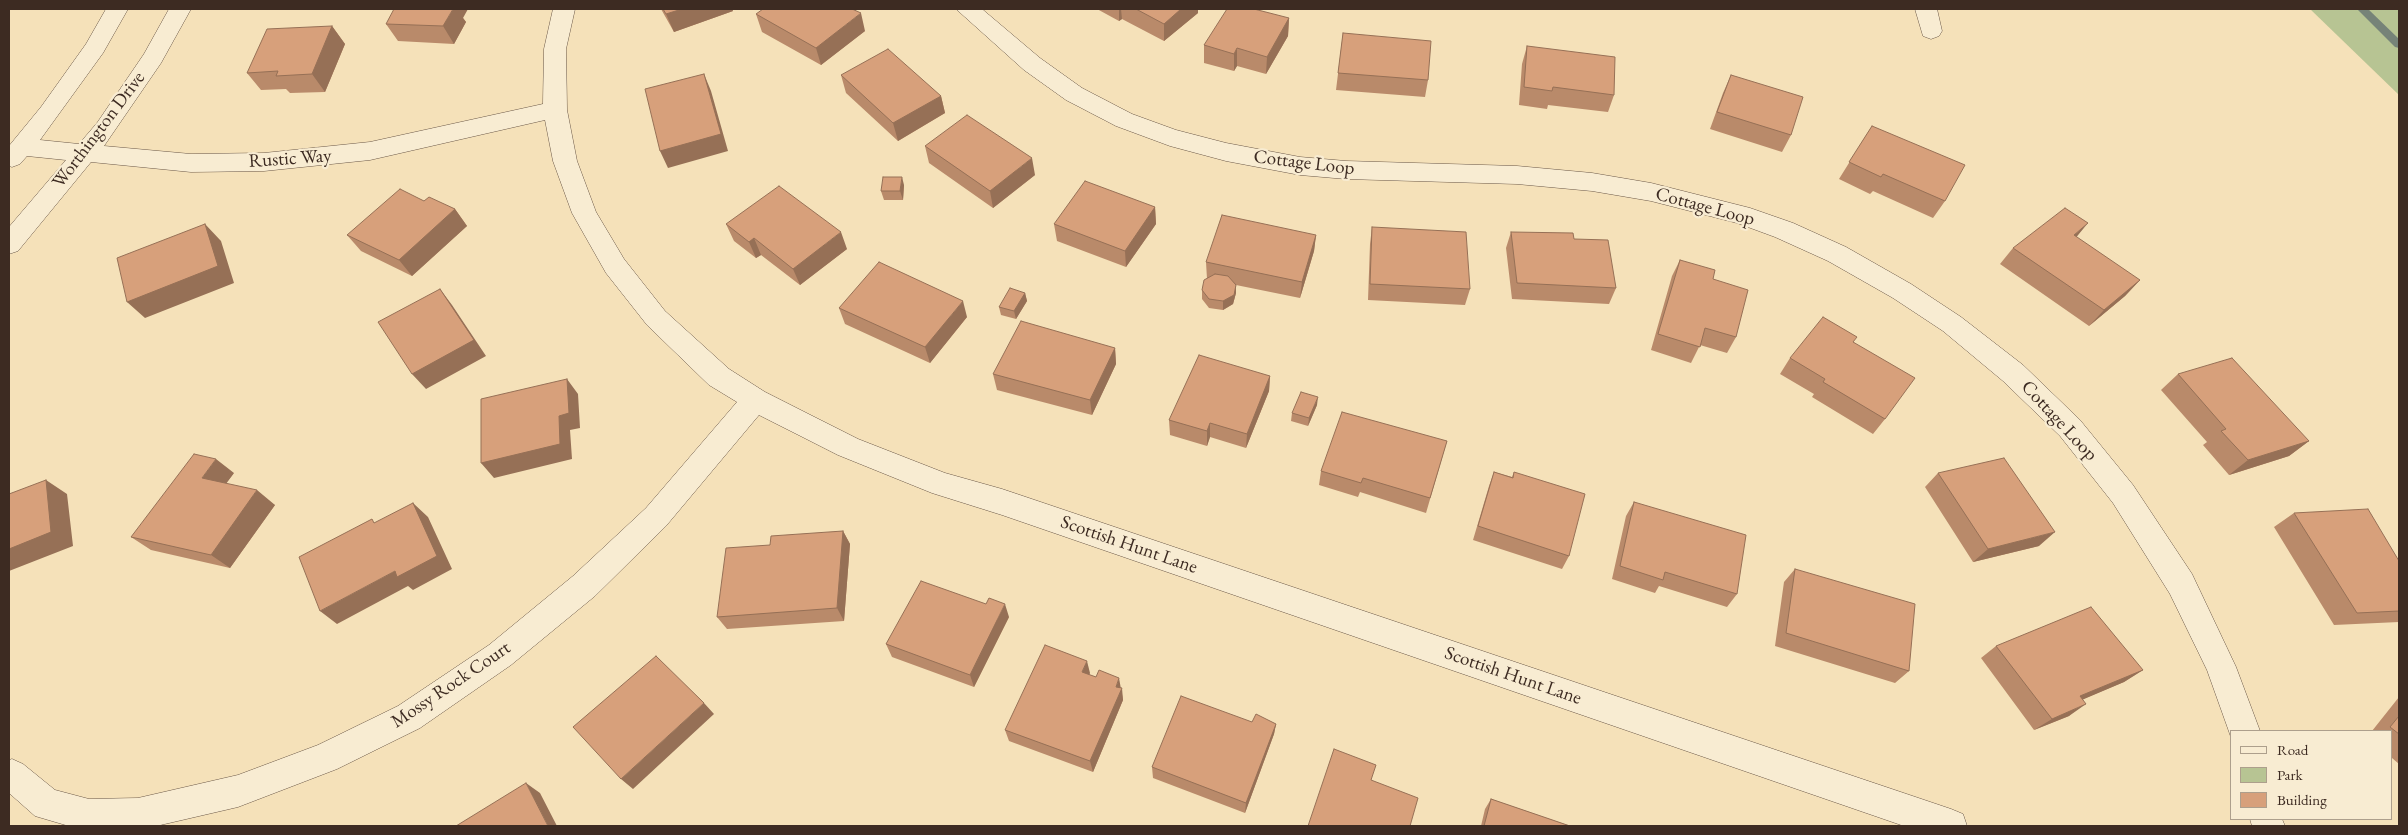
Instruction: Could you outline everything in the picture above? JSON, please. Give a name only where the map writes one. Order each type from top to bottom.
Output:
[{"type":"street","points":[[15,154],[95,48],[117,9]]},
{"type":"street","name":"Worthington Drive","points":[[9,244],[85,154],[153,58],[180,9]]},
{"type":"street","name":"Scottish Hunt Lane","points":[[564,9],[555,49],[555,110],[565,161],[584,212],[615,266],[656,318],[719,377],[755,400],[848,447],[942,484],[1012,505],[1952,826]]},
{"type":"street","name":"Cottage Loop","points":[[967,9],[983,20],[1032,64],[1074,94],[1124,120],[1170,137],[1226,152],[1300,166],[1346,170],[1517,175],[1592,182],[1651,192],[1741,215],[1784,230],[1837,254],[1902,290],[1952,324],[2013,373],[2070,428],[2123,494],[2181,584],[2221,667],[2244,730]]},
{"type":"street","points":[[1926,9],[1931,31]]},
{"type":"street","name":"Rustic Way","points":[[15,154],[85,154],[191,163],[264,162],[370,151],[555,110]]},
{"type":"street","name":"Mossy Rock Court","points":[[12,775],[47,804],[89,815],[138,814],[238,791],[326,758],[409,717],[500,655],[584,586],[656,516],[755,400]]},
{"type":"green space","points":[[2310,9],[2399,9],[2399,95]]},
{"type":"building","points":[[394,9],[453,9],[443,26],[386,24]]},
{"type":"building","points":[[663,9],[682,9],[666,14]]},
{"type":"building","points":[[763,9],[852,9],[861,13],[816,48],[756,14]]},
{"type":"building","points":[[1136,9],[1181,9],[1164,24]]},
{"type":"building","points":[[1227,9],[1254,9],[1289,18],[1267,57],[1237,48],[1234,54],[1204,45]]},
{"type":"building","points":[[332,26],[312,74],[276,76],[278,71],[247,73],[267,29]]},
{"type":"building","points":[[1343,33],[1431,41],[1428,80],[1338,73]]},
{"type":"building","points":[[1527,46],[1615,57],[1614,95],[1553,87],[1552,91],[1524,87]]},
{"type":"building","points":[[888,49],[941,96],[893,123],[841,75]]},
{"type":"building","points":[[704,74],[721,134],[660,151],[645,89]]},
{"type":"building","points":[[1731,75],[1803,97],[1791,135],[1717,112]]},
{"type":"building","points":[[967,115],[1032,158],[990,191],[925,146]]},
{"type":"building","points":[[1872,126],[1965,165],[1945,201],[1883,174],[1881,177],[1849,162]]},
{"type":"building","points":[[883,177],[902,177],[900,191],[881,191]]},
{"type":"building","points":[[1085,181],[1155,207],[1125,251],[1054,224]]},
{"type":"building","points":[[779,186],[841,232],[793,269],[754,238],[749,242],[726,224]]},
{"type":"building","points":[[400,189],[424,201],[429,197],[455,209],[399,260],[347,235]]},
{"type":"building","points":[[2065,208],[2088,223],[2074,235],[2140,280],[2104,310],[2013,248]]},
{"type":"building","points":[[1222,215],[1316,235],[1302,282],[1206,262]]},
{"type":"building","points":[[205,224],[218,266],[127,302],[117,258]]},
{"type":"building","points":[[1372,227],[1466,232],[1470,289],[1370,284]]},
{"type":"building","points":[[1511,232],[1573,233],[1574,239],[1608,240],[1616,288],[1517,283]]},
{"type":"building","points":[[1680,260],[1715,270],[1713,279],[1748,290],[1736,337],[1705,328],[1700,347],[1658,334]]},
{"type":"building","points":[[879,262],[963,301],[925,347],[839,308]]},
{"type":"building","points":[[1215,274],[1228,276],[1236,285],[1234,295],[1223,301],[1209,299],[1202,290],[1204,280]]},
{"type":"building","points":[[1010,288],[1025,293],[1014,311],[999,307]]},
{"type":"building","points":[[440,289],[474,340],[412,374],[378,322]]},
{"type":"building","points":[[1823,317],[1857,337],[1853,342],[1915,378],[1885,419],[1823,382],[1825,379],[1790,358]]},
{"type":"building","points":[[1021,321],[1115,348],[1090,400],[993,374]]},
{"type":"building","points":[[1199,355],[1270,376],[1247,434],[1210,423],[1207,431],[1169,420]]},
{"type":"building","points":[[2232,358],[2309,441],[2248,460],[2221,431],[2226,429],[2178,374]]},
{"type":"building","points":[[567,379],[569,413],[559,416],[560,444],[481,463],[481,399]]},
{"type":"building","points":[[1301,392],[1318,397],[1309,418],[1292,413]]},
{"type":"building","points":[[1342,412],[1447,441],[1430,498],[1363,478],[1361,483],[1321,471]]},
{"type":"building","points":[[194,454],[216,459],[202,478],[257,490],[211,555],[131,537]]},
{"type":"building","points":[[2004,458],[2055,532],[1988,549],[1938,473]]},
{"type":"building","points":[[1494,472],[1513,478],[1514,472],[1585,494],[1569,556],[1478,526]]},
{"type":"building","points":[[46,480],[51,532],[9,549],[9,494]]},
{"type":"building","points":[[1634,502],[1746,535],[1737,594],[1665,572],[1663,580],[1620,566]]},
{"type":"building","points":[[413,503],[437,556],[397,577],[395,571],[320,611],[299,557],[372,519],[374,523]]},
{"type":"building","points":[[2368,509],[2399,561],[2399,611],[2357,613],[2294,513]]},
{"type":"building","points":[[843,531],[837,608],[717,617],[726,548],[770,545],[771,536]]},
{"type":"building","points":[[1795,569],[1915,604],[1909,671],[1786,633]]},
{"type":"building","points":[[921,581],[986,604],[989,598],[1005,604],[970,675],[886,644]]},
{"type":"building","points":[[2091,607],[2143,670],[2080,696],[2086,704],[2052,719],[1996,646]]},
{"type":"building","points":[[1045,645],[1087,661],[1082,672],[1096,677],[1099,670],[1119,678],[1116,687],[1122,688],[1090,761],[1005,730]]},
{"type":"building","points":[[656,656],[704,703],[621,779],[573,727]]},
{"type":"building","points":[[1181,696],[1252,722],[1256,714],[1276,724],[1246,803],[1152,767]]},
{"type":"building","points":[[2399,716],[2399,734],[2390,727]]},
{"type":"building","points":[[1334,749],[1376,765],[1371,780],[1418,798],[1410,826],[1308,826]]},
{"type":"building","points":[[526,783],[548,826],[456,826]]},
{"type":"building","points":[[1491,799],[1570,826],[1484,826]]},
{"type":"waterway","points":[[2362,9],[2399,45]]}]
